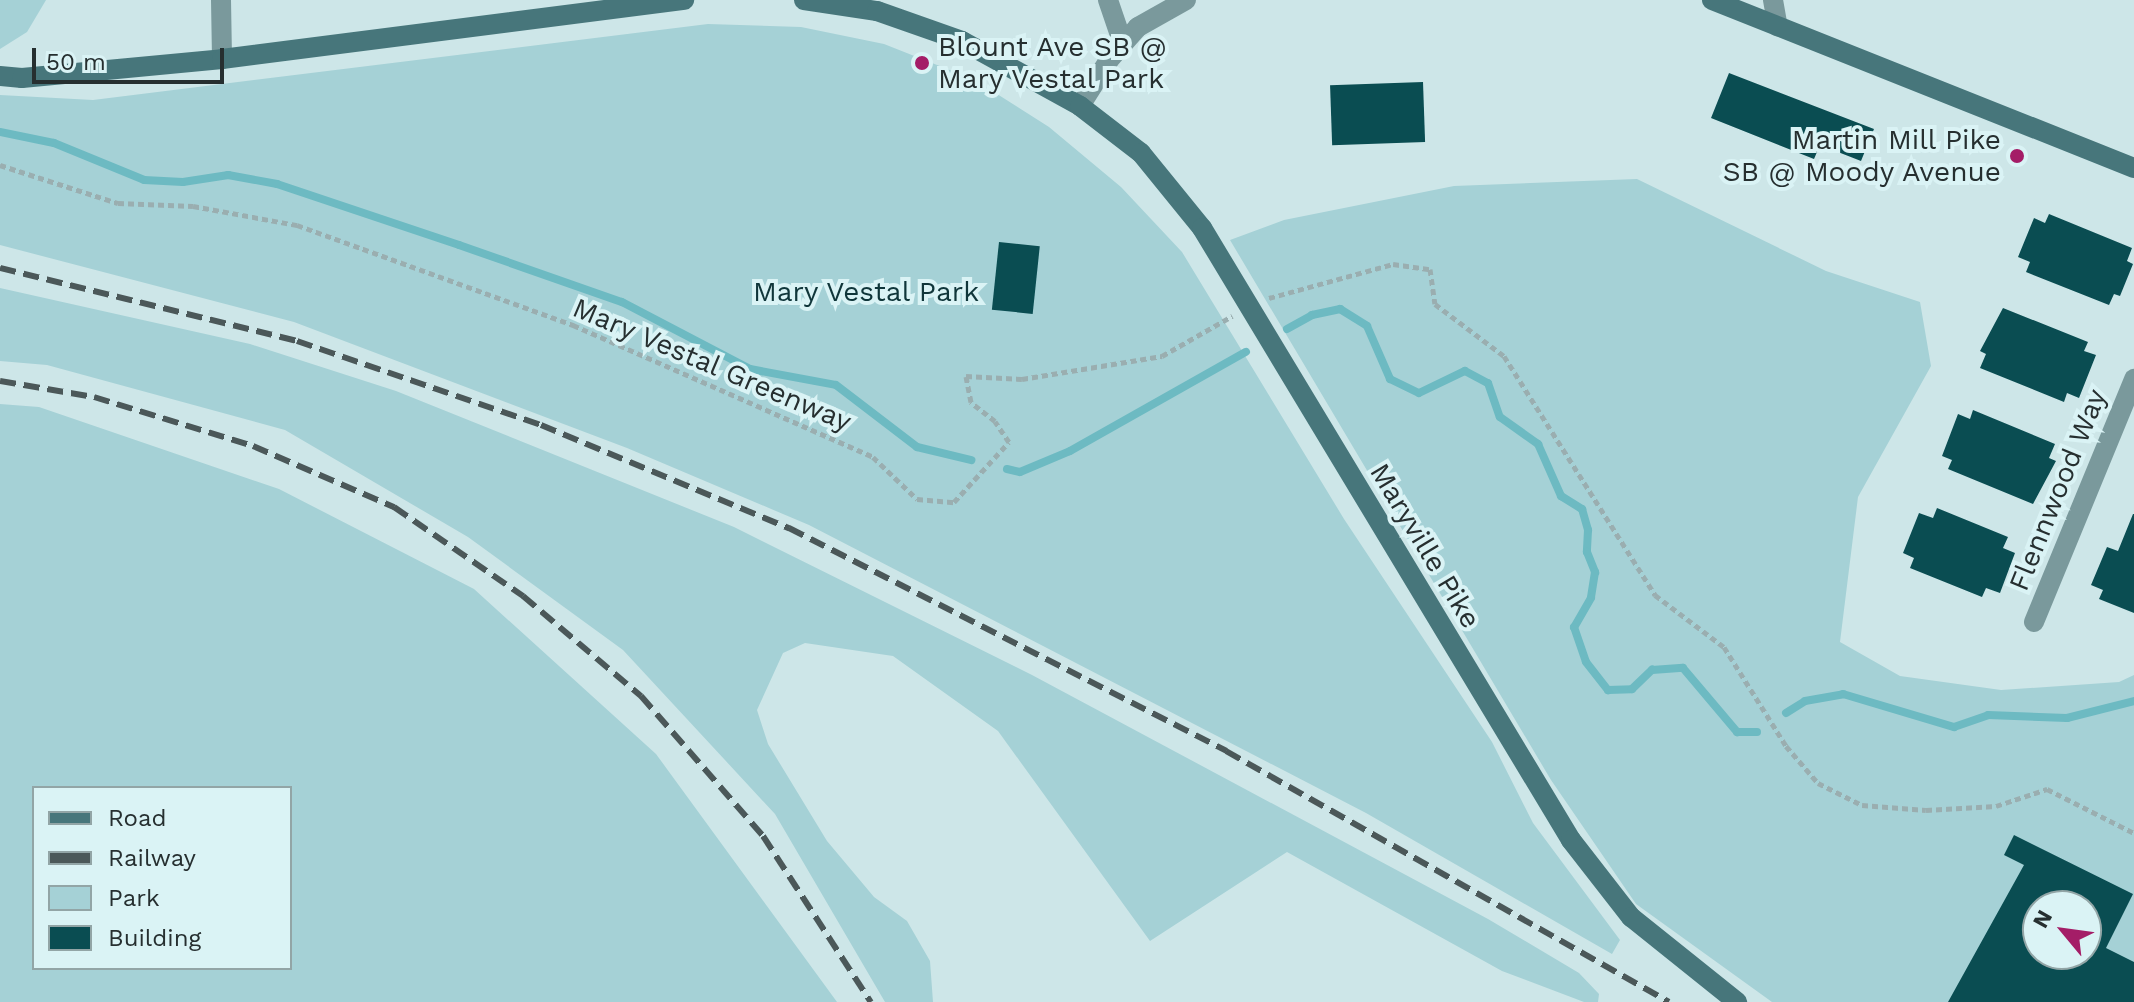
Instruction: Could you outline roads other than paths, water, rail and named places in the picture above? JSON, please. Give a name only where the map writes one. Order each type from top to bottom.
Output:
[{"type":"street","points":[[221,0],[222,59]]},
{"type":"street","points":[[0,76],[22,78],[222,59],[548,8],[684,0]]},
{"type":"street","name":"Maryville Pike","points":[[804,0],[877,11],[962,41],[1080,106],[1150,164],[1202,228],[1247,308],[1571,840],[1631,917],[1737,1002]]},
{"type":"street","points":[[1108,0],[1123,44]]},
{"type":"street","points":[[1080,106],[1138,27],[1186,0]]},
{"type":"street","points":[[1712,0],[2134,168]]},
{"type":"street","points":[[1773,0],[1778,27]]},
{"type":"street","name":"Flennwood Way","points":[[2034,622],[2134,379]]},
{"type":"waterway","points":[[0,132],[54,143],[144,180],[183,182],[228,175],[277,184],[459,245],[622,302],[750,369],[836,385],[917,447],[971,460]]},
{"type":"waterway","points":[[1287,329],[1312,315],[1340,309],[1367,326],[1390,379],[1419,393],[1465,371],[1488,383],[1500,417],[1538,444],[1561,496],[1582,509],[1588,530],[1587,552],[1595,572],[1591,598],[1574,627],[1586,662],[1608,690],[1632,689],[1652,670],[1683,668],[1737,732],[1757,732]]},
{"type":"waterway","points":[[1007,469],[1020,472],[1070,451],[1246,352]]},
{"type":"waterway","points":[[1786,713],[1805,701],[1843,694],[1954,727],[1988,715],[2067,718],[2134,701]]},
{"type":"railway","points":[[0,268],[297,341],[541,425],[789,528],[1226,751],[1669,1002]]},
{"type":"railway","points":[[0,381],[94,397],[253,446],[394,507],[523,596],[641,696],[763,836],[871,1002]]},
{"type":"place","name":"Blount Ave SB @ Mary Vestal Park","points":[[922,63]]},
{"type":"place","name":"Martin Mill Pike SB @ Moody Avenue","points":[[2017,156]]},
{"type":"park label","name":"Mary Vestal Park","points":[[866,292]]}]
